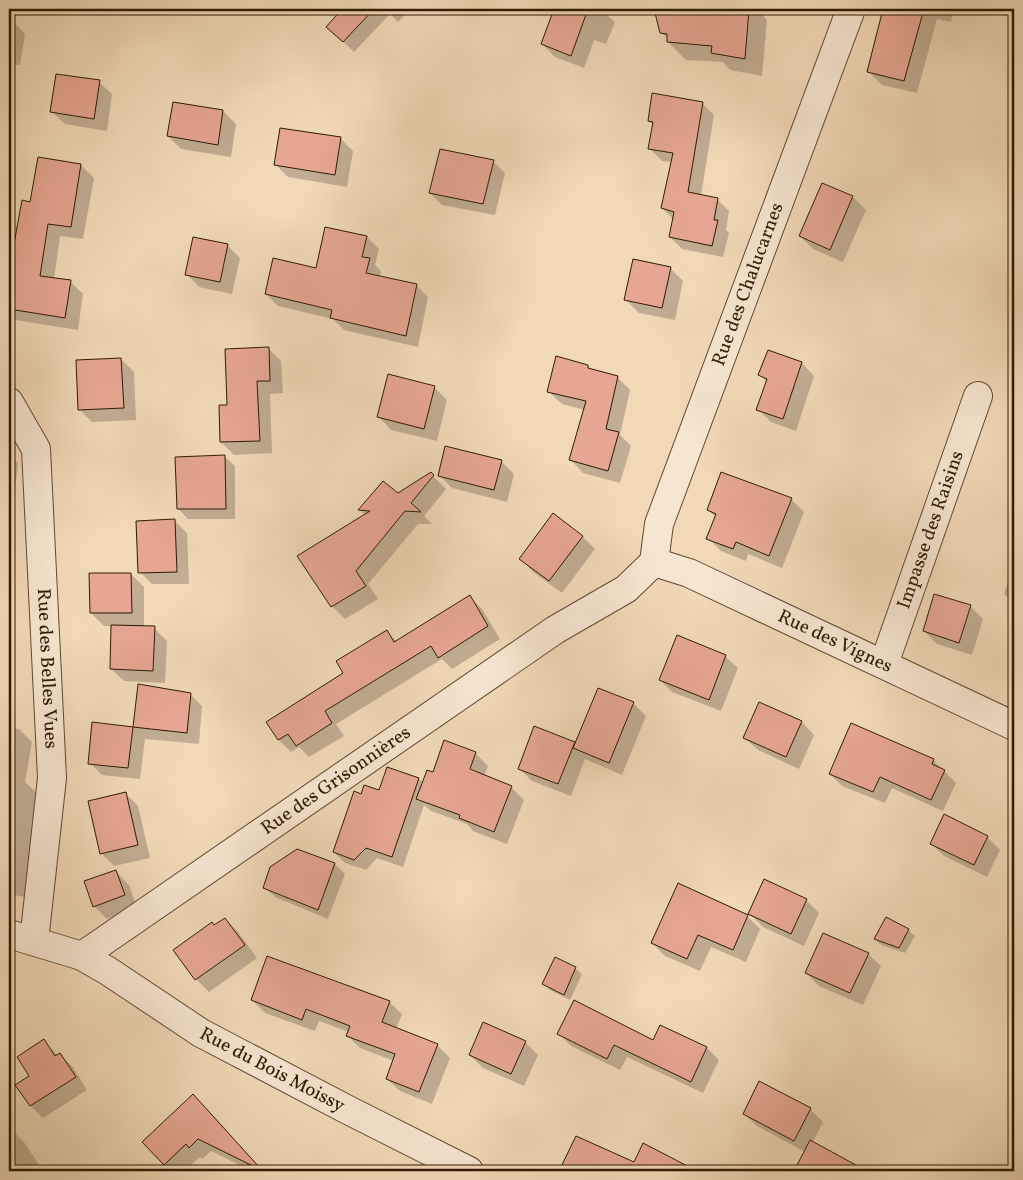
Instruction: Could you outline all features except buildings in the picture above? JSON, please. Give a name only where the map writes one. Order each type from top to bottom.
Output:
[{"type":"street","name":"Rue des Chalucarnes","points":[[654,562],[659,524],[851,9]]},
{"type":"street","name":"Impasse des Raisins","points":[[884,664],[978,396]]},
{"type":"street","name":"Rue des Belles Vues","points":[[9,402],[36,449],[52,778],[21,937]]},
{"type":"street","name":"Rue des Vignes","points":[[654,562],[689,573],[1014,726]]},
{"type":"street","name":"Rue des Grisonnières","points":[[82,956],[555,630],[626,589],[654,562]]},
{"type":"street","points":[[21,937],[82,956]]},
{"type":"street","name":"Rue du Bois Moissy","points":[[82,956],[202,1033],[469,1171]]}]
